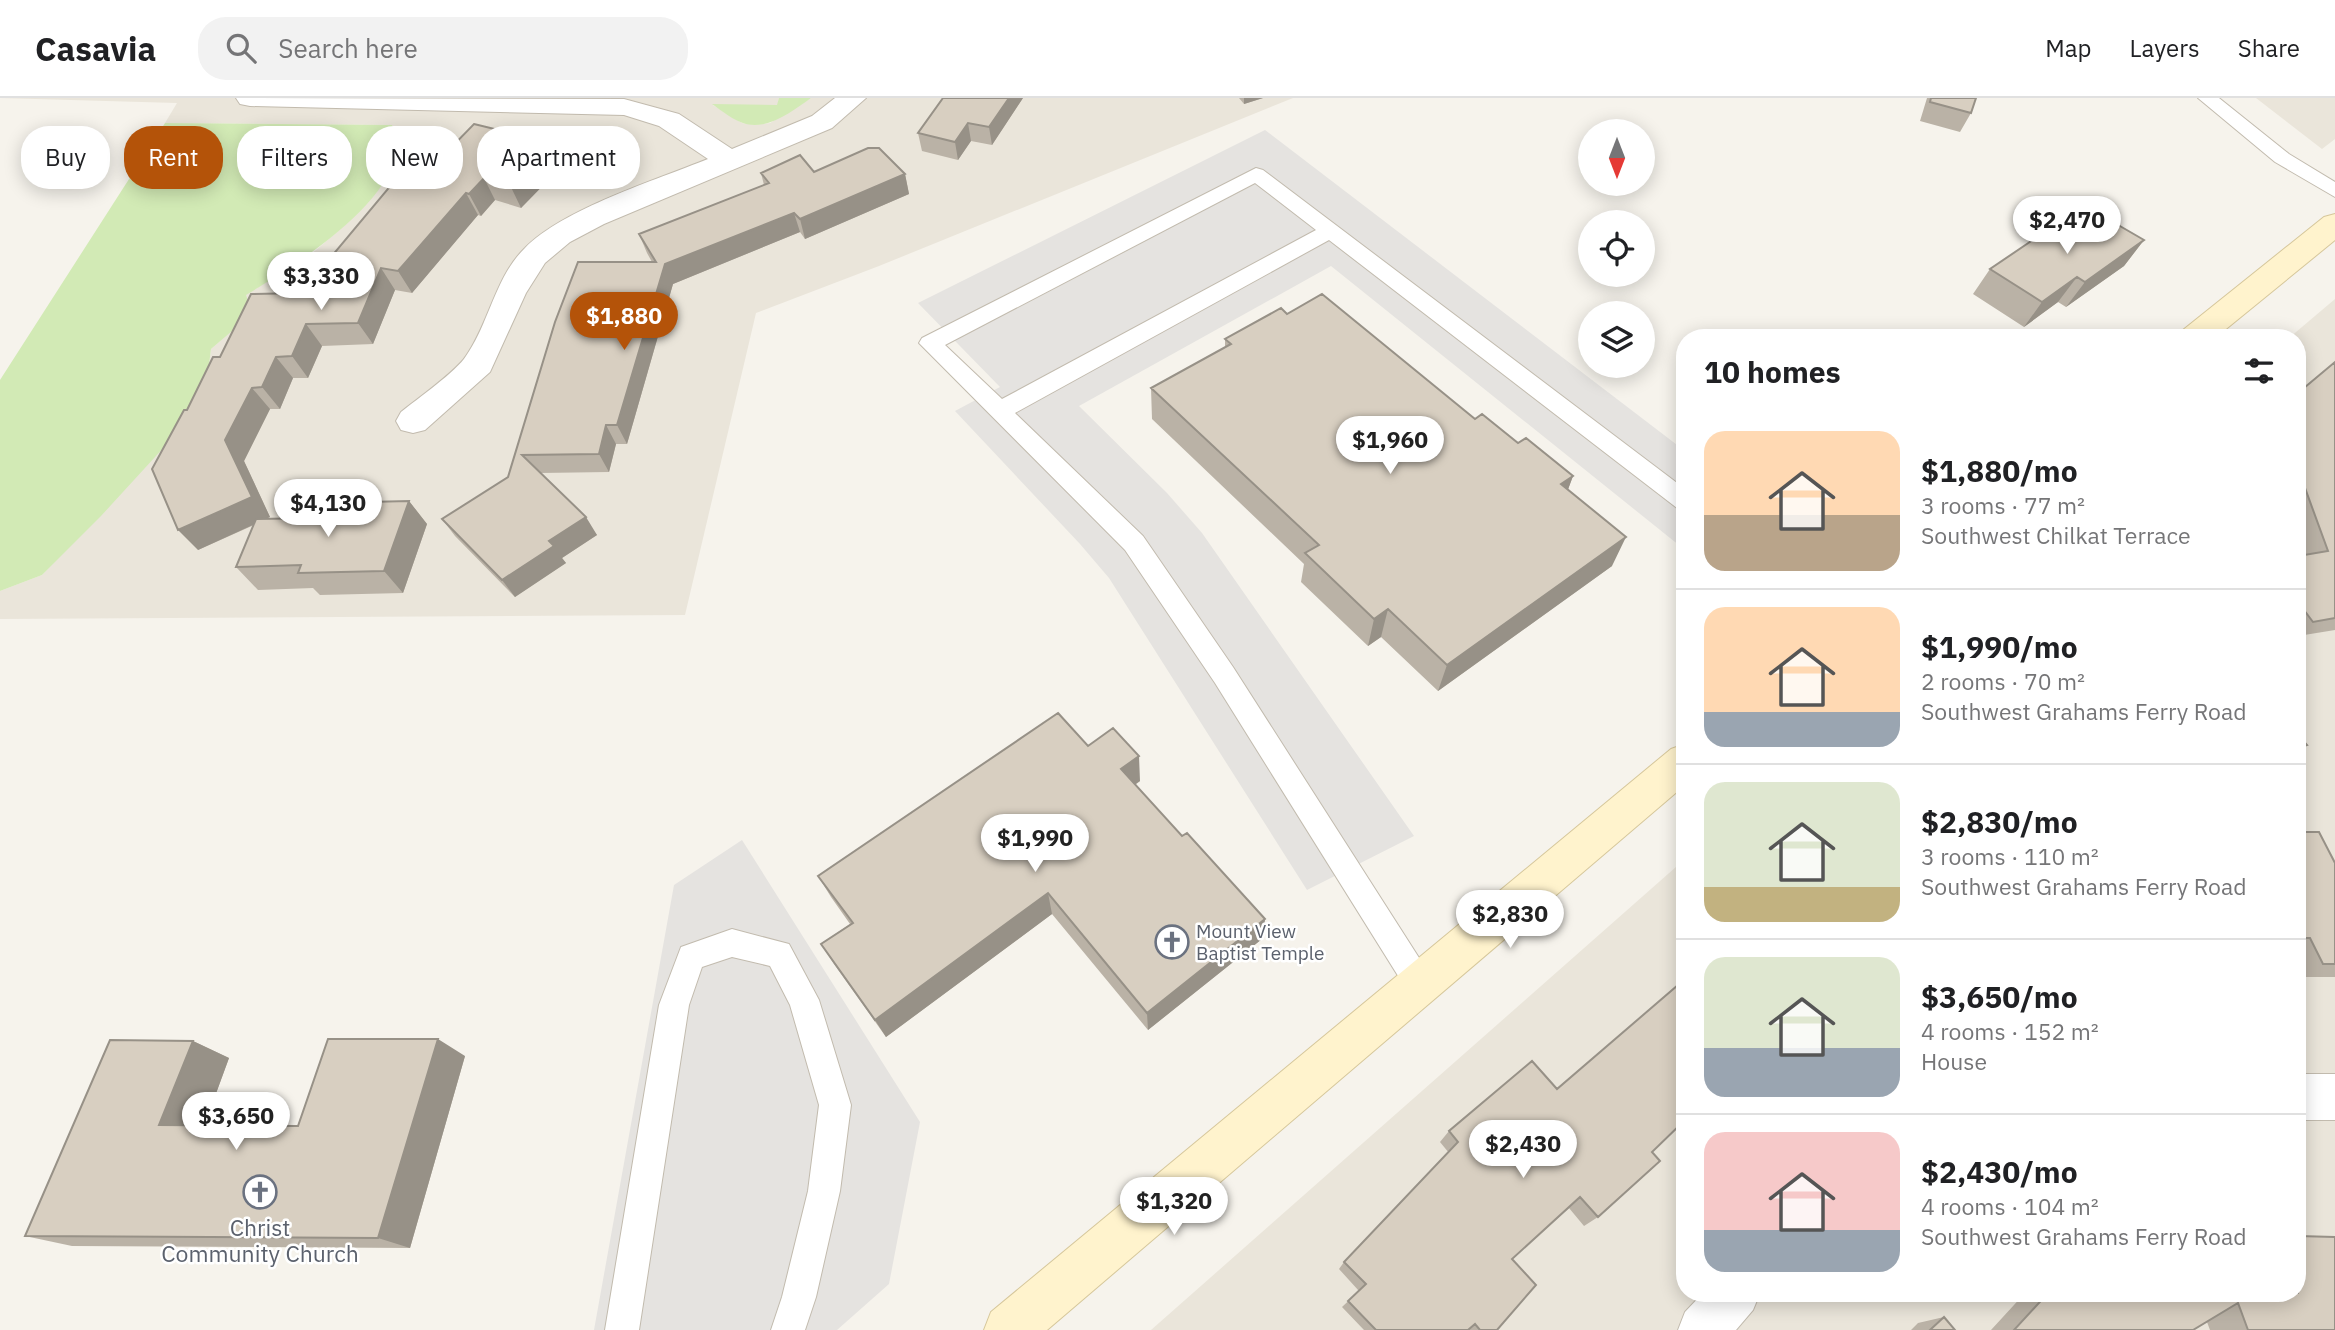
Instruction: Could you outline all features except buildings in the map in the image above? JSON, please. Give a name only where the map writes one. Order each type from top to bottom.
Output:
[{"type":"street","points":[[250,98],[605,102],[650,110],[670,118],[729,162]]},
{"type":"street","points":[[413,421],[479,364],[511,292],[534,256],[559,235],[594,217],[822,122],[852,98]]},
{"type":"street","points":[[2205,329],[2335,224]]},
{"type":"street","points":[[1009,1330],[1676,769]]},
{"type":"street","points":[[2306,1097],[2335,1097]]},
{"type":"street","points":[[1703,1330],[1728,1302]]},
{"type":"lane","points":[[2207,98],[2282,158],[2335,191]]},
{"type":"lane","points":[[1420,985],[1224,675],[1134,543],[930,344],[1256,174],[1676,495]]},
{"type":"lane","points":[[999,411],[1329,232]]},
{"type":"lane","points":[[622,1330],[674,1005],[691,957],[732,943],[779,954],[804,1000],[835,1105],[824,1191],[799,1297],[788,1330]]},
{"type":"shaded area","points":[[0,98],[779,98],[778,105],[713,105],[742,123],[755,125],[770,123],[811,98],[1293,98],[756,313],[685,615],[0,619],[0,591],[42,575],[188,421],[207,381],[211,349],[251,314],[245,295],[309,256],[345,225],[377,189],[463,189],[463,126],[165,123],[177,103]]},
{"type":"shaded area","points":[[2256,98],[2335,98],[2335,139],[2322,149]]},
{"type":"shaded area","points":[[1265,130],[1578,369],[1578,378],[1589,378],[1676,444],[1676,543],[1331,266],[1079,406],[1167,493],[1202,533],[1414,836],[1307,890],[1109,578],[955,411],[1000,387],[918,303]]},
{"type":"shaded area","points":[[2335,299],[2335,1330],[1151,1330],[1676,867],[1676,1302],[2306,1302],[2306,329],[2300,329]]},
{"type":"shaded area","points":[[742,840],[920,1122],[889,1284],[837,1330],[594,1330],[674,885]]},
{"type":"green space","points":[[779,98],[811,98],[781,118],[755,125],[737,121],[712,104],[777,105]]},
{"type":"green space","points":[[165,123],[392,126],[366,126],[366,189],[379,189],[378,191],[337,233],[246,295],[252,314],[211,349],[207,381],[188,421],[101,516],[42,575],[0,591],[0,380],[124,187],[124,189],[223,189],[223,126],[163,126]]},
{"type":"place","name":"Mount View Baptist Temple","points":[[1172,942]]},
{"type":"place","name":"Christ Community Church","points":[[260,1192]]}]
